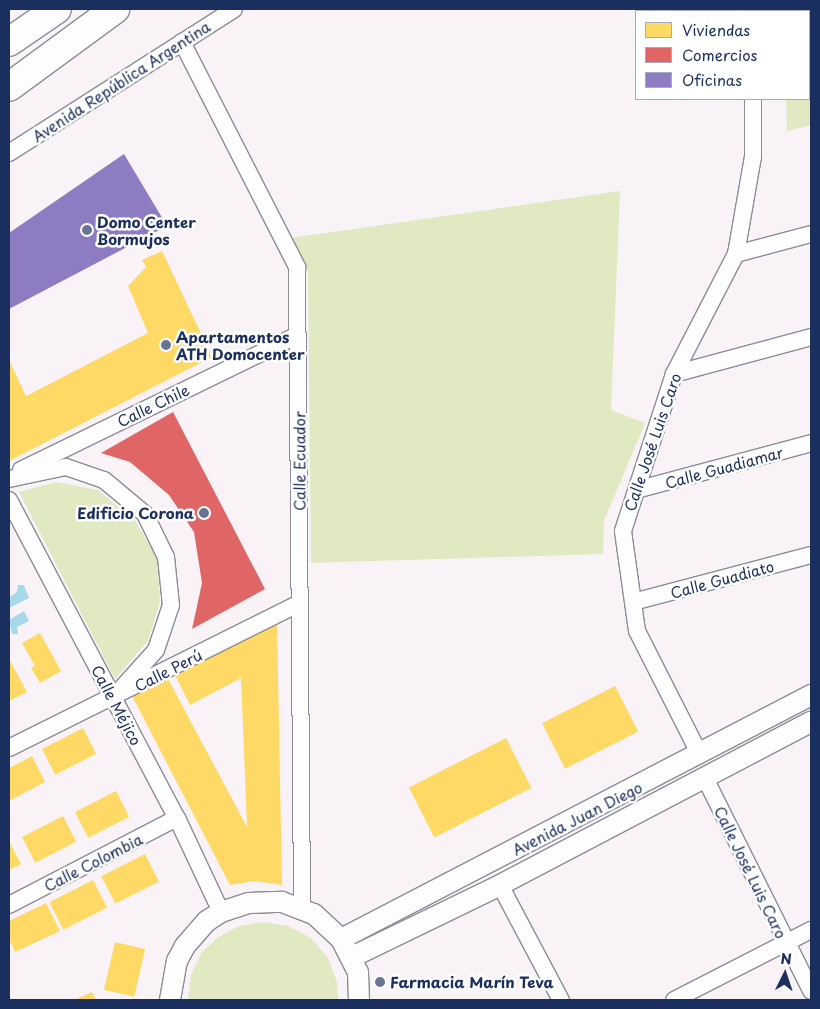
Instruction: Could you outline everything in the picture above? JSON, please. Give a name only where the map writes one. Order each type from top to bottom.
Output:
[{"type":"highway","points":[[9,42],[57,9]]},
{"type":"highway","points":[[9,87],[115,9]]},
{"type":"street","name":"Avenida República Argentina","points":[[9,154],[234,9]]},
{"type":"street","name":"Calle Ecuador","points":[[182,42],[297,267],[302,908]]},
{"type":"street","name":"Calle José Luis Caro","points":[[700,754],[637,630],[622,531],[674,374],[736,254],[753,157],[753,100]]},
{"type":"street","points":[[736,254],[811,234]]},
{"type":"street","name":"Calle Chile","points":[[9,477],[298,335]]},
{"type":"street","points":[[674,374],[811,337]]},
{"type":"street","name":"Calle Guadiamar","points":[[636,490],[811,443]]},
{"type":"street","points":[[9,477],[66,467],[104,480],[145,514],[166,557],[171,605],[156,650],[113,698]]},
{"type":"street","name":"Calle Méjico","points":[[9,500],[177,818],[221,912]]},
{"type":"street","name":"Calle Guadiato","points":[[633,602],[811,555]]},
{"type":"street","name":"Calle Perú","points":[[9,748],[113,698],[300,603]]},
{"type":"street","name":"Avenida Juan Diego","points":[[341,939],[811,695]]},
{"type":"street","name":"Avenida Juan Diego","points":[[352,957],[500,885],[811,722]]},
{"type":"street","name":"Calle José Luis Caro","points":[[705,778],[811,991]]},
{"type":"street","name":"Calle Colombia","points":[[9,905],[177,818]]},
{"type":"street","points":[[500,885],[561,1000]]},
{"type":"street","points":[[170,1000],[177,961],[185,946],[207,921],[221,912],[249,902],[282,902],[302,908],[327,924],[341,939],[352,957],[358,972],[358,1000]]},
{"type":"street","points":[[674,1000],[693,996],[786,942],[811,930]]},
{"type":"green space","points":[[811,17],[811,125],[787,131],[786,100],[810,100]]},
{"type":"green space","points":[[620,191],[611,410],[645,423],[604,521],[603,554],[311,563],[308,271],[290,238]]},
{"type":"green space","points":[[56,482],[98,490],[136,522],[157,558],[160,602],[148,641],[115,679],[19,492]]},
{"type":"green space","points":[[262,922],[288,926],[311,938],[328,958],[337,982],[338,1000],[188,1000],[191,975],[201,953],[218,937],[239,926]]},
{"type":"water","points":[[18,585],[24,585],[29,598],[9,608],[9,597],[17,592]]},
{"type":"water","points":[[24,611],[29,621],[17,627],[18,634],[12,634],[9,620]]},
{"type":"building: Viviendas","name":"Apartamentos ATH Domocenter","points":[[162,251],[212,357],[9,461],[9,360],[26,396],[148,333],[128,286],[146,267],[142,260]]},
{"type":"building: Viviendas","points":[[277,623],[282,885],[254,881],[230,885],[131,694],[167,677],[247,827],[241,678],[190,705],[174,673]]},
{"type":"building: Viviendas","points":[[40,633],[61,671],[40,683],[31,668],[35,666],[22,643]]},
{"type":"building: Viviendas","points":[[9,659],[27,692],[9,701]]},
{"type":"building: Viviendas","points":[[615,686],[638,731],[565,769],[542,723]]},
{"type":"building: Viviendas","points":[[83,728],[96,754],[55,775],[42,749]]},
{"type":"building: Viviendas","points":[[506,738],[531,788],[434,837],[409,787]]},
{"type":"building: Viviendas","points":[[32,756],[45,782],[9,801],[9,768]]},
{"type":"building: Viviendas","points":[[116,791],[129,817],[88,838],[75,812]]},
{"type":"building: Viviendas","points":[[63,816],[76,842],[35,863],[22,837]]},
{"type":"building: Viviendas","points":[[9,841],[21,864],[9,870]]},
{"type":"building: Viviendas","points":[[145,854],[159,882],[115,904],[101,876]]},
{"type":"building: Viviendas","points":[[93,880],[107,908],[63,930],[49,902]]},
{"type":"building: Viviendas","points":[[46,903],[60,931],[15,952],[9,939],[9,921]]},
{"type":"building: Viviendas","points":[[115,942],[145,949],[134,997],[104,990]]},
{"type":"building: Viviendas","points":[[92,992],[96,1000],[74,1000]]},
{"type":"building: Comercios","name":"Edificio Corona","points":[[173,412],[265,589],[192,629],[202,583],[194,532],[169,495],[130,462],[101,453]]},
{"type":"building: Oficinas","name":"Domo Center Bormujos","points":[[124,154],[167,226],[9,309],[9,233]]},
{"type":"place","name":"Domo Center Bormujos","points":[[87,230]]},
{"type":"place","name":"Apartamentos ATH Domocenter","points":[[166,345]]},
{"type":"place","name":"Edificio Corona","points":[[204,513]]},
{"type":"place","name":"Farmacia Marín Teva","points":[[380,982]]}]
